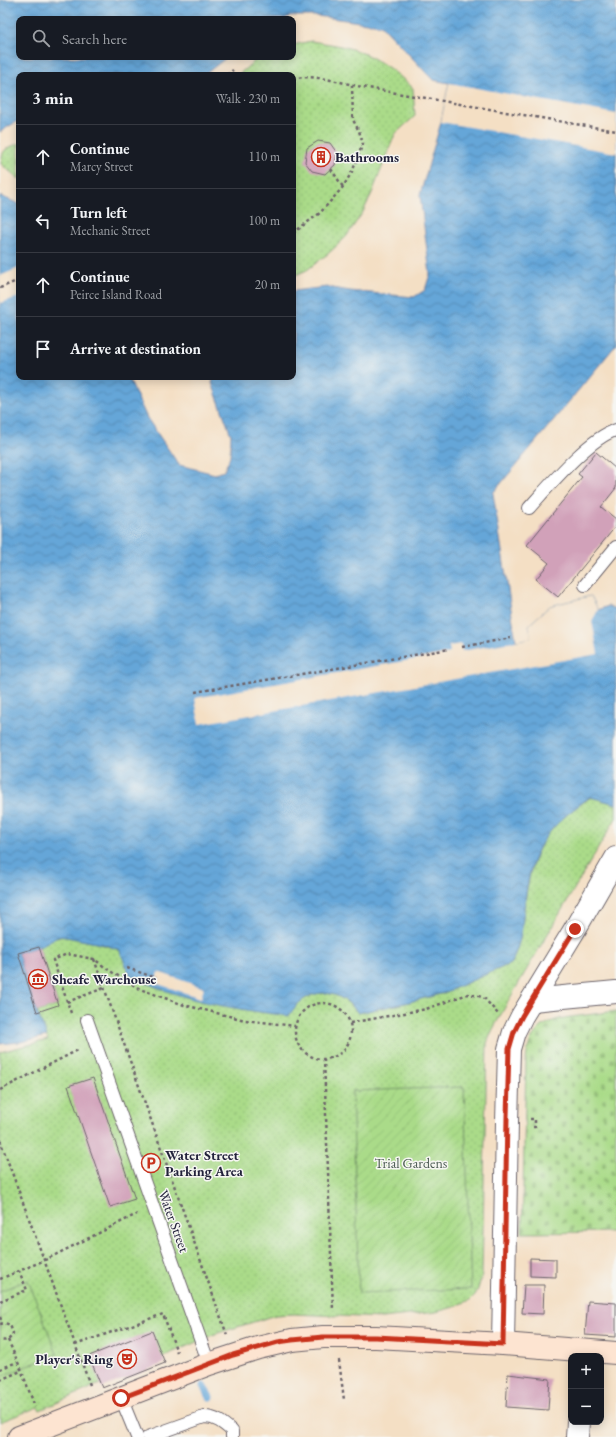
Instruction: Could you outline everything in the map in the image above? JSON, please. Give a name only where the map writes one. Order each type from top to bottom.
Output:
[{"type":"street","points":[[503,1344],[509,1049],[514,1032],[616,858]]},
{"type":"street","points":[[532,1000],[616,992]]},
{"type":"street","points":[[19,1437],[233,1355],[278,1342],[323,1337],[376,1337],[503,1344],[578,1353]]},
{"type":"street","points":[[604,1353],[616,1353]]},
{"type":"street","points":[[577,1437],[578,1425]]},
{"type":"lane","points":[[529,508],[597,439],[616,430]]},
{"type":"lane","points":[[585,585],[616,547]]},
{"type":"lane","name":"Water Street","points":[[87,1020],[209,1364]]},
{"type":"lane","points":[[121,1398],[137,1437]]},
{"type":"lane","points":[[148,1437],[170,1434],[204,1417],[213,1417],[232,1430],[232,1437]]},
{"type":"path","points":[[296,79],[317,78],[616,131]]},
{"type":"path","points":[[296,231],[320,213],[343,187],[353,170],[363,143],[353,120],[352,85]]},
{"type":"path","points":[[331,169],[343,187]]},
{"type":"path","points":[[0,288],[16,281]]},
{"type":"path","points":[[462,647],[511,638]]},
{"type":"path","points":[[195,692],[449,649]]},
{"type":"path","points":[[66,998],[53,960],[67,954],[94,959],[110,971],[140,989],[184,1005],[245,1020],[295,1026]]},
{"type":"path","points":[[94,959],[233,1355]]},
{"type":"path","points":[[127,968],[156,978]]},
{"type":"path","points":[[67,1002],[104,988]]},
{"type":"path","points":[[350,1023],[426,1008],[446,1003],[468,994],[474,994],[486,999],[502,1019]]},
{"type":"path","points":[[321,1003],[330,1004],[339,1008],[346,1015],[350,1023],[351,1032],[346,1048],[332,1058],[324,1059],[308,1055],[302,1050],[297,1043],[295,1026],[298,1018],[304,1010],[312,1005],[321,1003]]},
{"type":"path","points":[[0,1090],[95,1042]]},
{"type":"path","points":[[324,1059],[333,1310]]},
{"type":"path","points":[[0,1140],[90,1386]]},
{"type":"path","points":[[0,1279],[45,1260],[153,1205]]},
{"type":"path","points":[[0,1300],[27,1290],[19,1271]]},
{"type":"path","points":[[75,1345],[163,1314],[185,1373]]},
{"type":"path","points":[[0,1317],[1,1323],[8,1324],[12,1328],[12,1336],[8,1340],[0,1340]]},
{"type":"path","points":[[8,1340],[37,1413]]},
{"type":"path","points":[[339,1356],[344,1400]]},
{"type":"path","points":[[0,1369],[17,1362]]},
{"type":"path","points":[[0,1380],[21,1371]]},
{"type":"green space","points":[[311,41],[337,45],[355,50],[382,63],[413,88],[415,116],[395,134],[363,212],[346,237],[329,253],[307,270],[296,275],[296,72],[242,72],[256,60],[296,60],[296,44]]},
{"type":"green space","points":[[16,144],[16,176],[1,164],[4,152],[8,148]]},
{"type":"green space","points":[[591,797],[616,804],[616,818],[510,998],[487,1043],[482,1275],[475,1295],[470,1300],[454,1307],[436,1312],[382,1318],[294,1314],[276,1315],[215,1334],[40,1410],[38,1407],[0,1422],[0,1052],[48,1040],[37,1012],[58,1005],[39,947],[59,937],[97,943],[119,949],[130,975],[154,986],[178,994],[292,1010],[300,1002],[317,994],[326,993],[343,999],[358,1013],[444,993],[512,963],[519,944],[526,894],[536,855],[549,833],[558,823]]},
{"type":"green space","points":[[616,1011],[616,1201],[613,1232],[522,1233],[526,1061],[531,1040],[542,1026],[549,1022],[568,1017]]},
{"type":"green space","name":"Trial Gardens","points":[[464,1087],[471,1289],[359,1293],[352,1091]]},
{"type":"green space","points":[[28,1280],[57,1354],[0,1377],[0,1291]]},
{"type":"water","points":[[0,0],[616,0],[616,345],[493,493],[516,641],[532,638],[529,625],[550,606],[591,596],[598,610],[608,606],[616,609],[616,804],[590,797],[558,823],[541,844],[531,868],[519,944],[512,963],[444,993],[358,1013],[350,1004],[332,994],[322,993],[313,995],[304,999],[296,1006],[289,1016],[227,1007],[187,998],[149,984],[130,975],[119,949],[61,936],[39,947],[18,953],[37,1012],[47,1036],[20,1042],[0,1044],[0,196],[16,203],[16,380],[129,380],[147,418],[179,465],[215,474],[224,471],[230,457],[231,435],[212,383],[213,380],[296,380],[296,291],[327,287],[350,291],[414,297],[425,290],[430,274],[420,195],[441,122],[449,83],[433,80],[381,25],[317,16],[16,16],[16,60],[223,60],[208,72],[16,72],[16,122],[0,132]]},
{"type":"pier","points":[[449,83],[616,114],[616,153],[441,122]]},
{"type":"pier","points":[[16,269],[16,298],[0,303],[0,276]]},
{"type":"pier","points":[[591,596],[598,610],[592,621],[598,654],[199,724],[195,698],[450,653],[449,646],[461,644],[462,651],[531,638],[529,625],[550,606]]},
{"type":"pier","points":[[158,972],[204,988],[201,998],[155,983]]},
{"type":"building","name":"Bathrooms","points":[[318,141],[330,143],[337,153],[335,165],[325,174],[312,171],[305,162],[307,148]]},
{"type":"building","points":[[596,452],[616,469],[616,488],[601,507],[616,519],[616,526],[558,597],[536,579],[549,563],[527,545],[582,477],[578,474]]},
{"type":"building","name":"Sheafe Warehouse","points":[[39,947],[58,1005],[37,1012],[18,953]]},
{"type":"building","points":[[93,1078],[135,1199],[110,1207],[68,1086]]},
{"type":"building","points":[[530,1258],[556,1259],[556,1277],[530,1276]]},
{"type":"building","points":[[524,1285],[544,1285],[543,1314],[522,1313]]},
{"type":"building","points":[[588,1301],[616,1303],[616,1337],[585,1335]]},
{"type":"building","name":"Player's Ring","points":[[152,1331],[165,1363],[102,1388],[89,1356]]},
{"type":"building","points":[[508,1374],[550,1379],[548,1410],[506,1407]]},
{"type":"waterway","points":[[203,1386],[210,1397]]},
{"type":"place","name":"Bathrooms","points":[[321,157]]},
{"type":"place","name":"Sheafe Warehouse","points":[[38,979]]},
{"type":"place","name":"Water Street Parking Area","points":[[151,1163]]},
{"type":"place","name":"Player's Ring","points":[[127,1359]]},
{"type":"route","points":[[121,1398],[233,1355],[278,1342],[292,1340],[323,1337],[376,1337],[503,1344],[509,1049],[514,1032],[522,1016],[575,929]]}]
